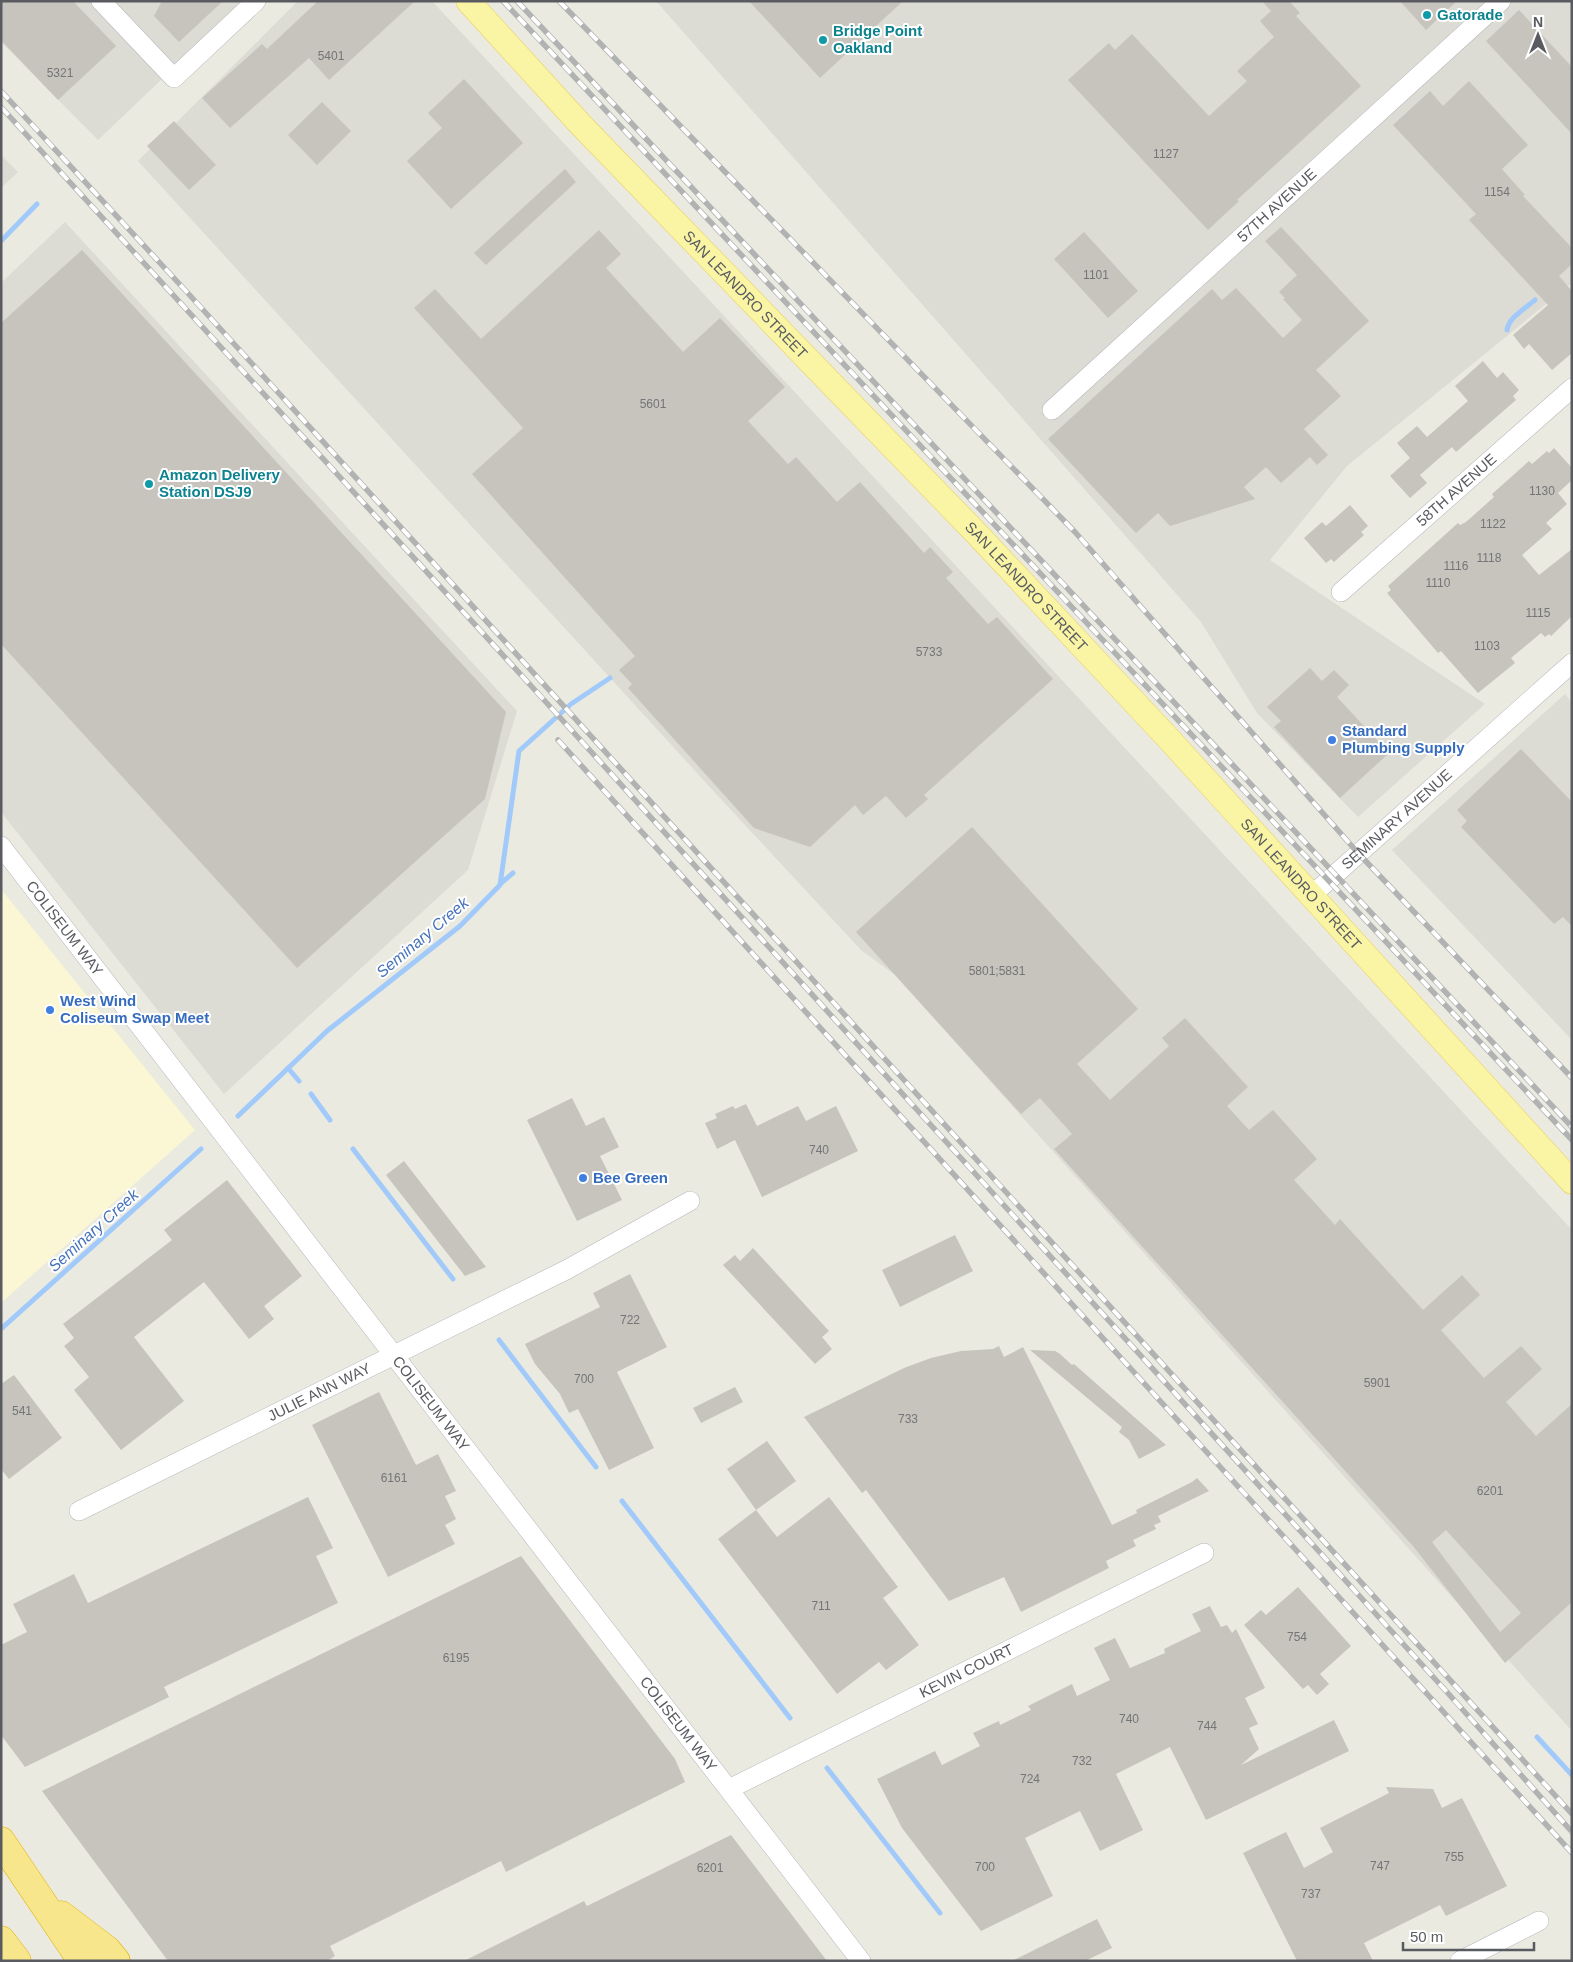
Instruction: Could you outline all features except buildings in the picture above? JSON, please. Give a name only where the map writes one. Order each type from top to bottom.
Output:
[{"type":"highway","points":[[1,1841],[46,1904],[82,1961]]},
{"type":"highway","points":[[46,1904],[107,1950],[116,1961]]},
{"type":"highway","points":[[1,1940],[17,1961]]},
{"type":"main road","name":"SAN LEANDRO STREET","points":[[468,1],[581,125],[977,534],[1168,738],[1572,1182]]},
{"type":"street","points":[[101,1],[174,78],[256,1]]},
{"type":"street","name":"57TH AVENUE","points":[[1052,410],[1501,1]]},
{"type":"street","name":"58TH AVENUE","points":[[1341,592],[1572,388]]},
{"type":"street","name":"SEMINARY AVENUE","points":[[1311,896],[1572,663]]},
{"type":"street","name":"COLISEUM WAY","points":[[1,846],[861,1961]]},
{"type":"street","name":"JULIE ANN WAY","points":[[79,1511],[566,1270],[690,1202]]},
{"type":"street","name":"KEVIN COURT","points":[[729,1789],[1204,1553]]},
{"type":"street","points":[[1460,1961],[1539,1921]]},
{"type":"shaded area","points":[[1,1],[244,1],[98,140],[1,42]]},
{"type":"shaded area","points":[[298,1],[432,1],[1572,1230],[1572,1731],[895,975],[861,950],[138,161]]},
{"type":"shaded area","points":[[656,1],[1572,1],[1572,283],[1347,466],[1270,560],[1485,704],[1358,817],[1257,713],[1201,622]]},
{"type":"shaded area","points":[[1,155],[18,172],[1,188]]},
{"type":"shaded area","name":"Amazon Delivery Station DSJ9","points":[[65,222],[517,711],[468,870],[224,1094],[1,812],[1,283]]},
{"type":"shaded area","points":[[1565,694],[1572,703],[1572,1040],[1392,850]]},
{"type":"shaded area","name":"West Wind Coliseum Swap Meet","points":[[1,889],[195,1130],[1,1303]]},
{"type":"waterway","points":[[1,241],[37,204]]},
{"type":"waterway","points":[[1507,330],[1514,317],[1535,300]]},
{"type":"waterway","name":"Seminary Creek","points":[[238,1116],[327,1031],[460,926],[500,885],[519,751],[571,704],[610,678]]},
{"type":"waterway","points":[[500,884],[513,873]]},
{"type":"waterway","points":[[288,1068],[299,1081]]},
{"type":"waterway","points":[[311,1094],[330,1120]]},
{"type":"waterway","name":"Seminary Creek","points":[[1,1329],[201,1149]]},
{"type":"waterway","points":[[353,1149],[453,1279]]},
{"type":"waterway","points":[[499,1340],[596,1467]]},
{"type":"waterway","points":[[622,1501],[790,1718]]},
{"type":"waterway","points":[[1537,1737],[1572,1775]]},
{"type":"waterway","points":[[827,1768],[940,1913]]},
{"type":"railway","points":[[503,1],[1572,1140]]},
{"type":"railway","points":[[517,1],[1572,1127]]},
{"type":"railway","points":[[559,1],[1075,532],[1358,853],[1572,1078]]},
{"type":"railway","points":[[1,91],[185,290],[1572,1814]]},
{"type":"railway","points":[[1,107],[544,700],[1446,1691],[1572,1832]]},
{"type":"railway","points":[[558,740],[1572,1853]]},
{"type":"place","name":"Gatorade","points":[[1427,15]]},
{"type":"place","name":"Bridge Point Oakland","points":[[823,40]]},
{"type":"place","name":"Amazon Delivery Station DSJ9","points":[[149,484]]},
{"type":"place","name":"Standard Plumbing Supply","points":[[1332,740]]},
{"type":"place","name":"West Wind Coliseum Swap Meet","points":[[50,1010]]},
{"type":"place","name":"Bee Green","points":[[583,1178]]}]
